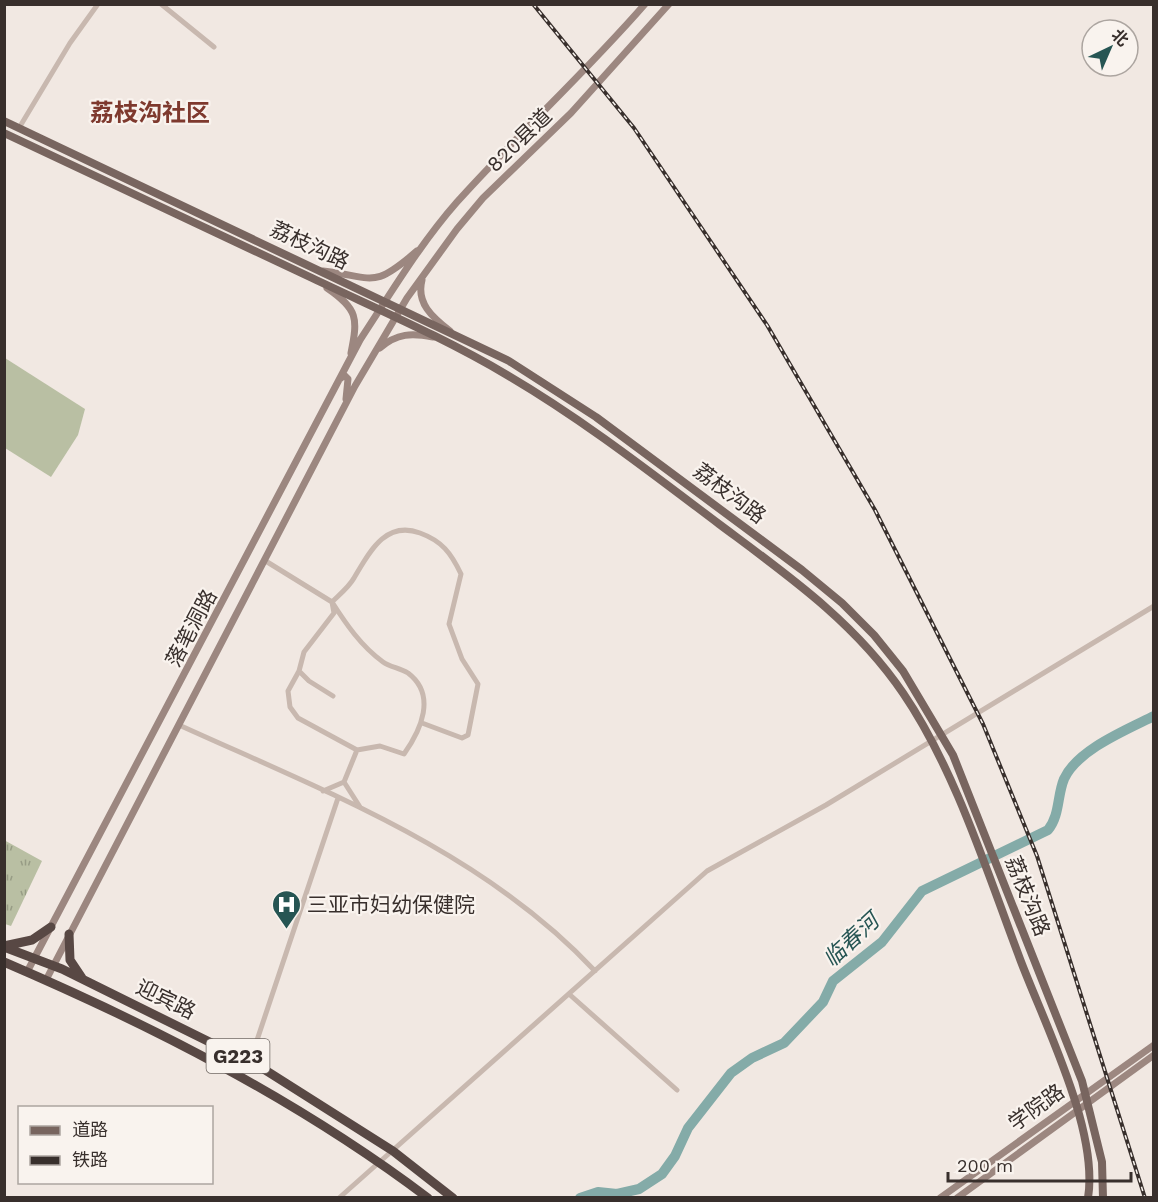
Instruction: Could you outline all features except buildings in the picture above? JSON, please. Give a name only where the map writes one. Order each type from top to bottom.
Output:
[{"type":"highway","points":[[4,947],[32,940],[51,927]]},
{"type":"highway","points":[[69,934],[70,960],[84,980]]},
{"type":"highway","name":"迎宾路","points":[[4,947],[84,980],[250,1062],[393,1151],[453,1197]]},
{"type":"highway","name":"迎宾路","points":[[4,962],[170,1037],[252,1083],[428,1197]]},
{"type":"main road","name":"820县道","points":[[386,300],[423,246],[457,203],[603,53],[645,4]]},
{"type":"main road","name":"820县道","points":[[401,308],[423,274],[483,198],[571,113],[669,4]]},
{"type":"main road","name":"荔枝沟路","points":[[4,121],[453,332],[552,387],[802,570],[874,635],[903,671],[942,735],[984,834],[1085,1092],[1102,1162],[1103,1197]]},
{"type":"main road","name":"荔枝沟路","points":[[4,133],[380,310],[502,372],[545,398],[794,580],[865,644],[903,693],[932,742],[973,838],[1077,1110],[1090,1164],[1088,1197]]},
{"type":"main road","points":[[322,271],[375,279],[390,273],[423,246]]},
{"type":"main road","points":[[423,274],[419,291],[424,305],[435,319],[453,332]]},
{"type":"main road","points":[[318,281],[351,306],[356,319],[349,363]]},
{"type":"main road","name":"落笔洞路","points":[[27,972],[340,379],[386,300]]},
{"type":"main road","name":"落笔洞路","points":[[46,980],[343,410],[401,308]]},
{"type":"main road","points":[[369,362],[381,347],[394,337],[414,333],[434,337]]},
{"type":"main road","points":[[340,379],[345,375],[348,379],[343,410]]},
{"type":"main road","name":"学院路","points":[[940,1197],[1154,1045]]},
{"type":"main road","name":"学院路","points":[[957,1197],[1154,1055]]},
{"type":"street","points":[[19,128],[70,43],[98,4]]},
{"type":"street","points":[[161,4],[214,47]]},
{"type":"street","points":[[332,602],[353,580],[363,558],[381,539],[396,530],[412,530],[434,538],[450,552],[461,574],[449,624],[462,659],[478,684],[468,735],[462,738],[422,723]]},
{"type":"street","points":[[264,560],[332,602],[362,643],[384,664],[405,671],[417,681],[423,694],[422,723],[404,754],[380,746],[357,750],[298,718],[290,707],[288,691],[299,671],[304,652],[334,613],[332,602]]},
{"type":"street","points":[[339,1197],[379,1164],[707,871],[826,806],[1154,606]]},
{"type":"street","points":[[299,671],[309,681],[333,696]]},
{"type":"street","points":[[178,725],[420,837],[538,919],[595,971]]},
{"type":"street","points":[[323,791],[344,782],[357,750]]},
{"type":"street","points":[[344,782],[360,808]]},
{"type":"street","points":[[250,1062],[338,798]]},
{"type":"street","points":[[569,994],[677,1090]]},
{"type":"green space","points":[[5,358],[85,409],[78,435],[51,477],[5,448]]},
{"type":"green space","points":[[4,840],[42,861],[11,926],[5,924]]},
{"type":"waterway","name":"临春河","points":[[580,1198],[598,1192],[617,1194],[639,1189],[662,1174],[675,1156],[688,1128],[731,1073],[752,1058],[784,1043],[823,1002],[833,981],[882,942],[922,891],[1048,830],[1055,818],[1062,785],[1070,769],[1103,742],[1154,716]]},
{"type":"railway","points":[[533,4],[634,128],[767,325],[875,510],[983,724],[1037,856],[1145,1198]]},
{"type":"place","name":"三亚市妇幼保健院","points":[[286,930]]},
{"type":"district","name":"荔枝沟社区","points":[[150,113]]}]
